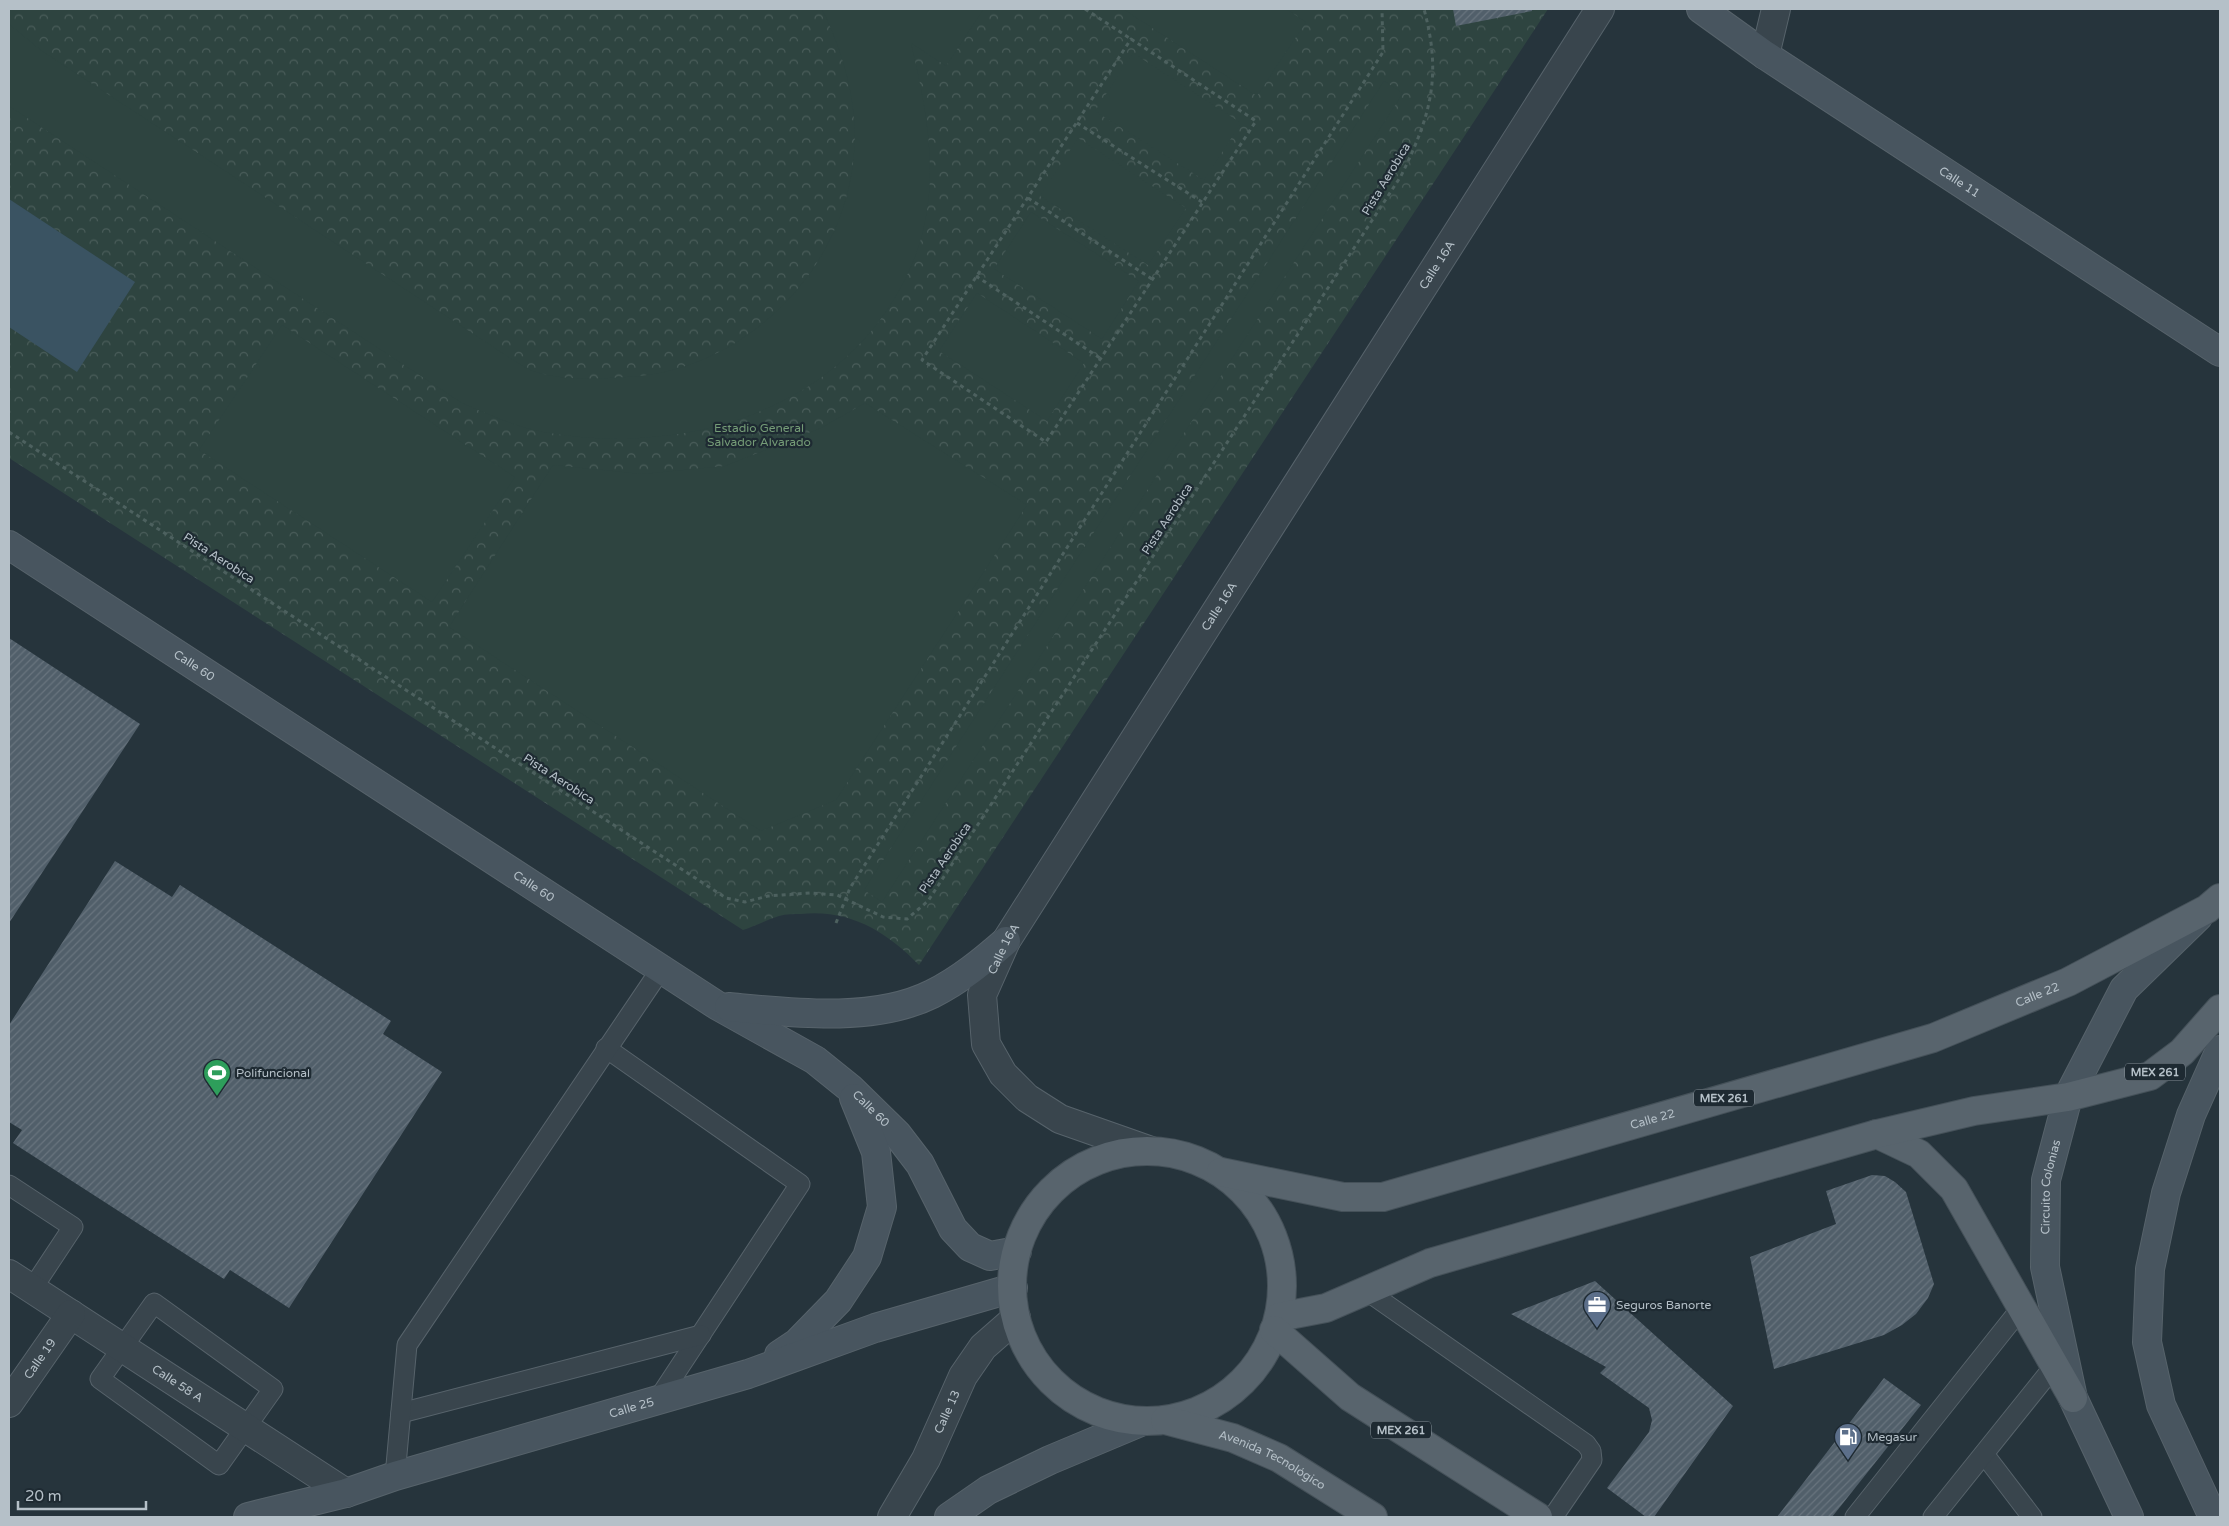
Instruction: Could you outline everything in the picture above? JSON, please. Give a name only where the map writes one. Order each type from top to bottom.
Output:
[{"type":"main road","name":"Calle 11","points":[[1701,9],[1765,55],[2220,352]]},
{"type":"main road","name":"Calle 60","points":[[9,545],[661,970],[718,1006],[815,1060],[851,1089],[898,1134],[920,1164],[953,1229],[970,1247],[990,1256],[1017,1251]]},
{"type":"main road","name":"Circuito Colonias","points":[[2129,1517],[2073,1398],[2045,1267],[2046,1180],[2068,1097],[2090,1051],[2124,989],[2213,904]]},
{"type":"main road","name":"Calle 22","points":[[1221,1172],[1343,1197],[1383,1196],[1933,1038],[2068,982],[2213,904]]},
{"type":"main road","points":[[718,1006],[780,1012],[841,1013],[887,1009],[931,995],[971,972],[1006,941]]},
{"type":"main road","name":"MEX 261","points":[[1538,1517],[1350,1397],[1276,1323],[1326,1308],[1430,1264],[1877,1134],[1974,1111],[2068,1097],[2150,1076],[2182,1052],[2220,1009]]},
{"type":"main road","points":[[2213,1517],[2160,1405],[2148,1342],[2150,1269],[2166,1193],[2191,1115],[2218,1057]]},
{"type":"main road","points":[[748,1374],[797,1343],[838,1301],[867,1257],[882,1207],[876,1152],[851,1089]]},
{"type":"main road","points":[[1877,1134],[1919,1154],[1954,1189],[2073,1398]]},
{"type":"main road","name":"Avenida Tecnológico","points":[[1221,1172],[1198,1161],[1175,1154],[1151,1151],[1121,1154],[1093,1163],[1067,1178],[1045,1199],[1028,1223],[1017,1251],[1013,1288],[1016,1318],[1021,1336],[1032,1357],[1045,1375],[1061,1391],[1079,1403],[1100,1413],[1121,1418],[1153,1420],[1233,1438],[1279,1458],[1373,1517]]},
{"type":"main road","points":[[949,1517],[988,1490],[1050,1460],[1153,1420],[1188,1414],[1211,1404],[1232,1391],[1250,1373],[1264,1353],[1276,1323],[1282,1280],[1275,1244],[1268,1226],[1248,1196],[1221,1172]]},
{"type":"main road","name":"Calle 25","points":[[248,1517],[346,1494],[395,1476],[748,1374],[875,1328],[1013,1288]]},
{"type":"street","name":"Calle 16A","points":[[1151,1151],[1060,1119],[1027,1098],[1002,1074],[986,1044],[982,995],[1006,941],[1600,9]]},
{"type":"street","points":[[1765,55],[1776,9]]},
{"type":"street","name":"Calle 58 A","points":[[9,1274],[346,1494]]},
{"type":"street","name":"Calle 19","points":[[9,1403],[71,1314]]},
{"type":"street","name":"Calle 13","points":[[892,1517],[926,1458],[963,1376],[982,1347],[1016,1318]]},
{"type":"lane","points":[[395,1476],[407,1345],[606,1048],[661,970]]},
{"type":"lane","points":[[606,1048],[800,1184],[657,1400]]},
{"type":"lane","points":[[9,1185],[74,1227],[32,1289]]},
{"type":"lane","points":[[1367,1291],[1586,1444],[1591,1451],[1592,1460],[1553,1517]]},
{"type":"lane","points":[[154,1303],[273,1389],[245,1428],[219,1465],[100,1379],[154,1303]]},
{"type":"lane","points":[[1855,1517],[2022,1307]]},
{"type":"lane","points":[[401,1413],[701,1335]]},
{"type":"lane","points":[[1933,1517],[2055,1365]]},
{"type":"lane","points":[[1984,1454],[2032,1517]]},
{"type":"path","points":[[1085,9],[1131,39],[1256,121],[1046,442],[922,360],[1131,39]]},
{"type":"path","points":[[836,923],[855,880],[1383,52],[1382,9]]},
{"type":"path","name":"Pista Aerobica","points":[[9,432],[726,898],[745,902],[768,896],[810,892],[838,895],[883,917],[907,919],[928,901],[1401,176],[1419,140],[1430,102],[1434,65],[1424,9]]},
{"type":"path","points":[[1077,123],[1202,202]]},
{"type":"path","points":[[1028,198],[1152,279]]},
{"type":"path","points":[[976,276],[1100,358]]},
{"type":"green space","name":"Estadio General Salvador Alvarado","points":[[9,9],[1548,9],[919,965],[881,933],[851,919],[836,915],[819,913],[784,915],[743,930],[9,458]]},
{"type":"green space","points":[[822,9],[983,10],[946,66],[911,43],[925,111],[930,157],[928,203],[916,254],[898,293],[882,318],[841,362],[805,389],[765,409],[723,424],[678,434],[633,438],[588,438],[543,432],[512,424],[462,403],[9,106],[9,24],[42,51],[523,366],[544,374],[567,378],[627,377],[669,371],[709,357],[745,336],[778,310],[806,279],[828,243],[844,204],[853,163],[855,143],[849,84],[838,45]]},
{"type":"green space","points":[[1123,9],[1286,9],[1306,22],[1257,96]]},
{"type":"green space","points":[[1133,53],[1241,123],[1204,180],[1095,111]]},
{"type":"green space","points":[[1384,81],[1403,93],[882,902],[864,890]]},
{"type":"green space","points":[[1078,138],[1186,208],[1148,265],[1040,196]]},
{"type":"green space","points":[[1031,212],[1139,281],[1102,339],[994,269]]},
{"type":"green space","points":[[977,293],[1084,363],[1047,421],[939,351]]},
{"type":"green space","points":[[282,325],[515,477],[432,602],[199,450]]},
{"type":"green space","points":[[865,403],[1027,505],[836,800],[761,831],[449,627],[553,465],[642,474],[725,466],[821,428]]},
{"type":"water","points":[[9,199],[135,282],[77,372],[9,327]]},
{"type":"building","points":[[1453,9],[1532,9],[1532,11],[1456,26]]},
{"type":"building","points":[[9,638],[140,724],[9,923]]},
{"type":"building","name":"Polifuncional","points":[[115,861],[172,897],[180,885],[391,1021],[383,1034],[442,1072],[289,1308],[230,1270],[224,1279],[13,1143],[22,1130],[9,1122],[9,1025]]},
{"type":"building","points":[[1872,1175],[1885,1176],[1906,1192],[1934,1284],[1928,1298],[1916,1314],[1902,1325],[1884,1335],[1774,1369],[1750,1257],[1836,1224],[1826,1191]]},
{"type":"building","points":[[1595,1281],[1733,1406],[1654,1517],[1646,1517],[1607,1488],[1649,1432],[1652,1420],[1649,1408],[1600,1373],[1606,1367],[1511,1314]]},
{"type":"building","name":"Megasur","points":[[1884,1378],[1921,1405],[1832,1517],[1777,1517]]},
{"type":"place","name":"Polifuncional","points":[[217,1097]]},
{"type":"place","name":"Seguros Banorte","points":[[1597,1329]]},
{"type":"place","name":"Megasur","points":[[1848,1461]]}]
